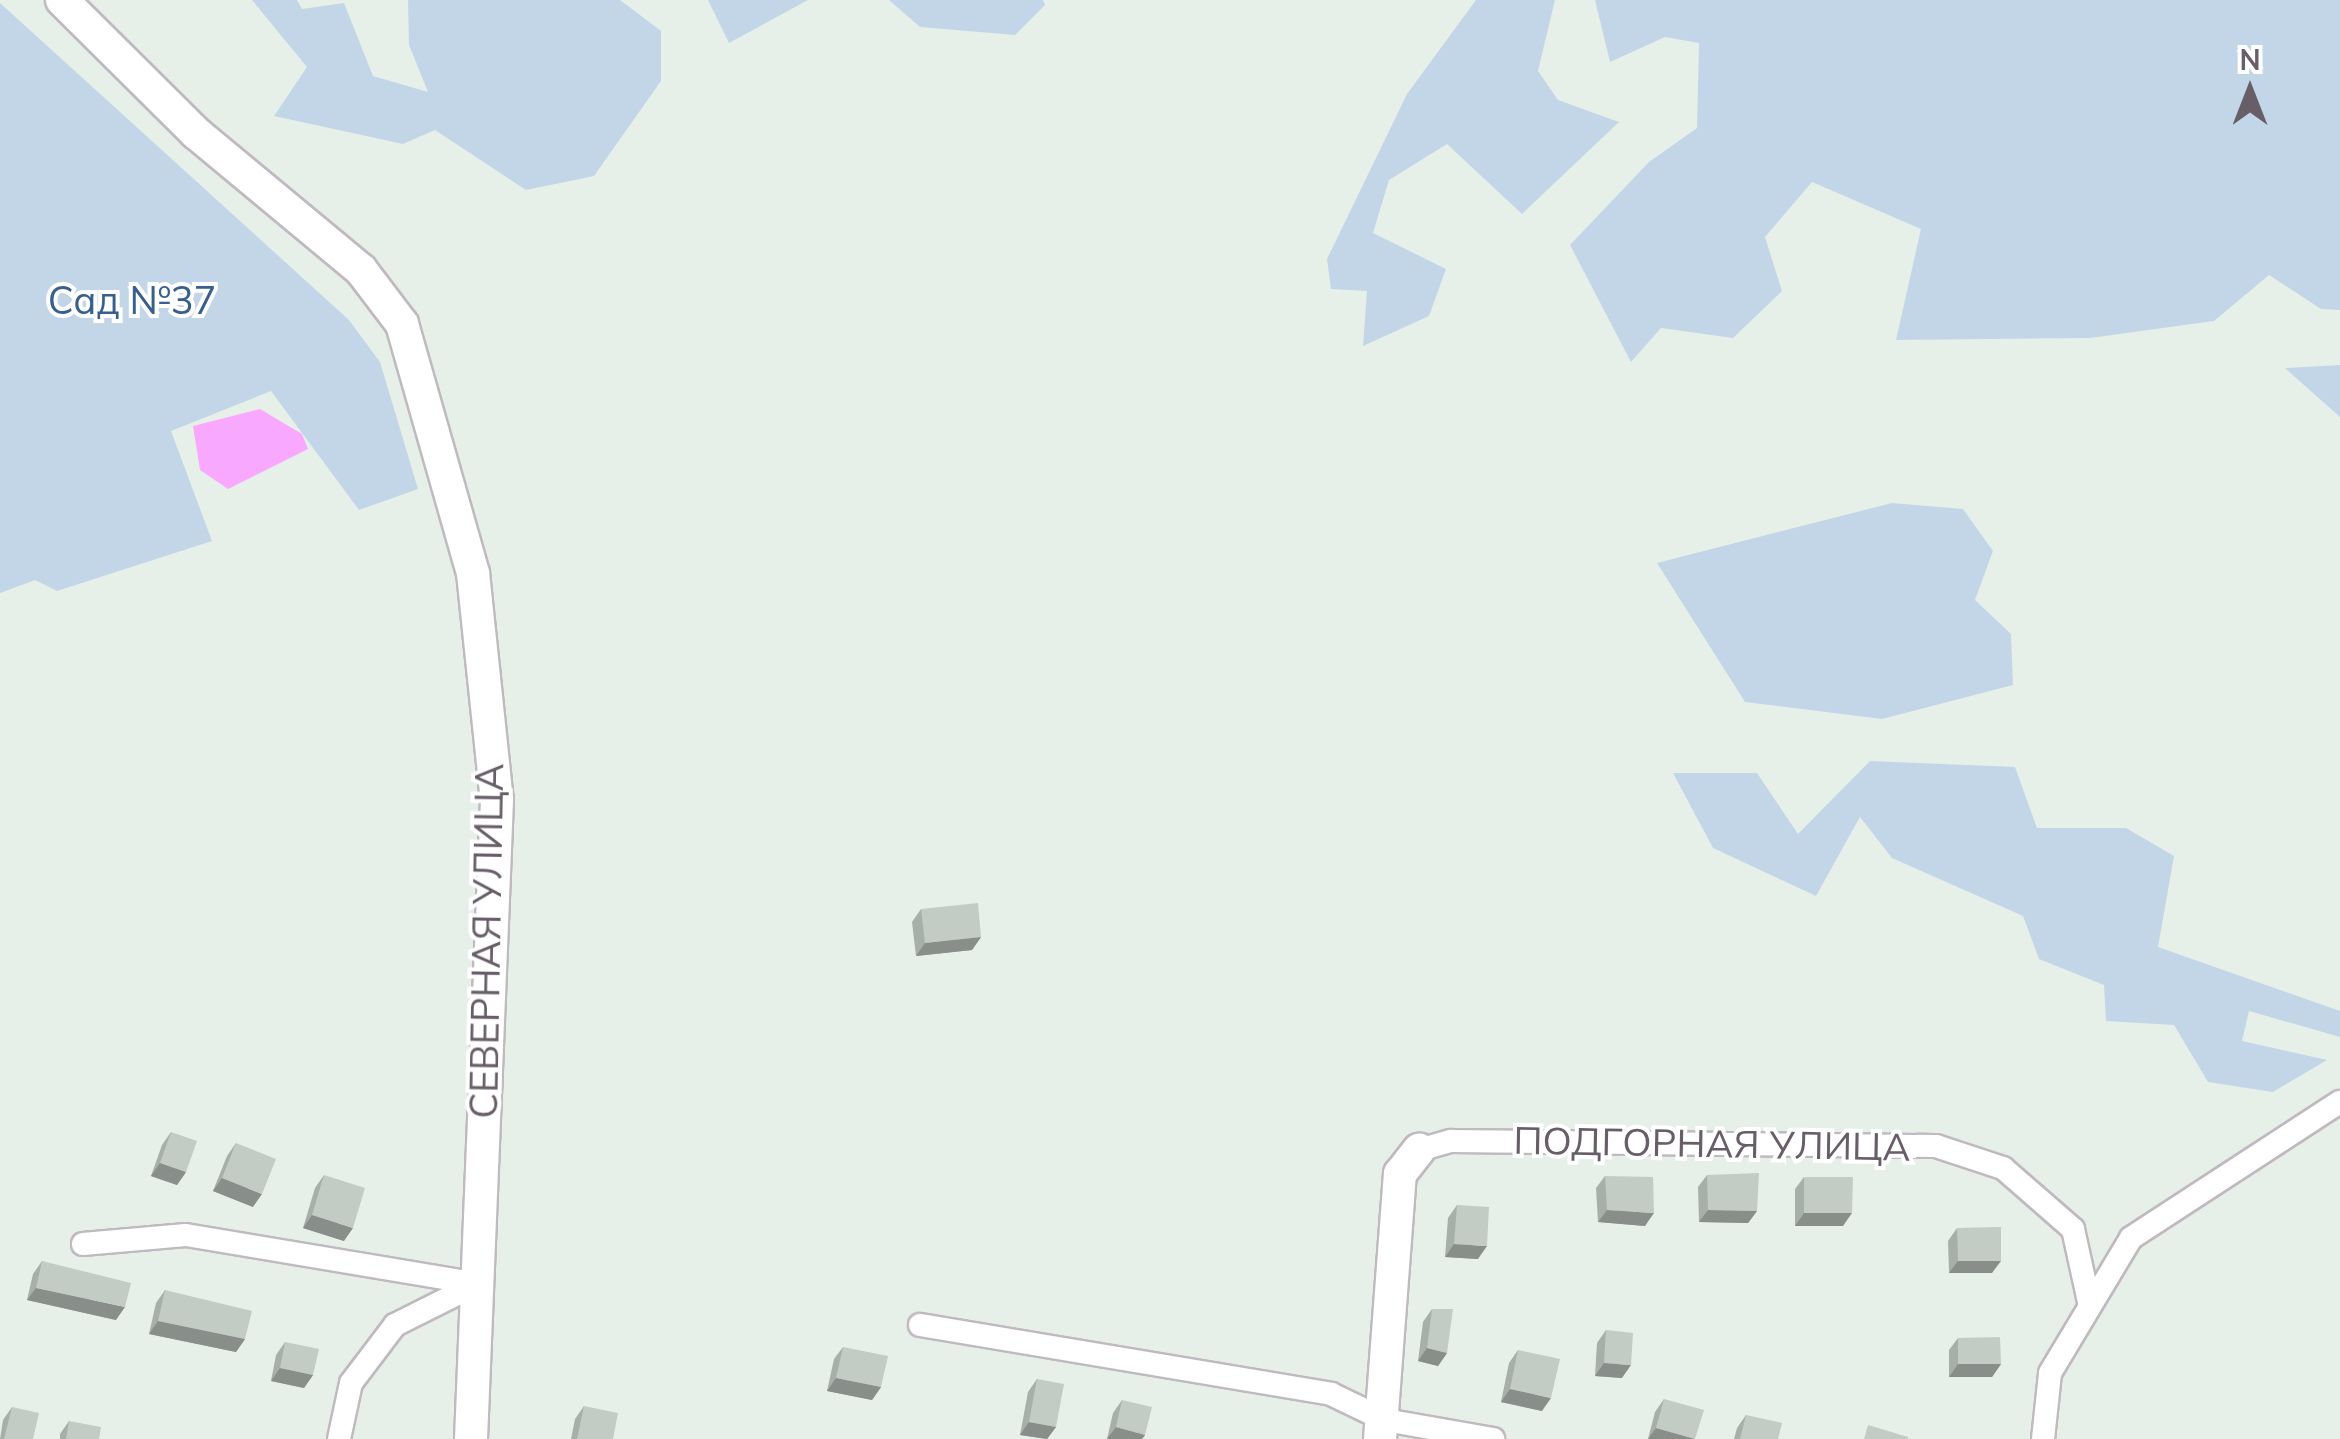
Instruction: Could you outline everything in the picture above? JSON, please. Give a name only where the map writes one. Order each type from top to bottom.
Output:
[{"type":"street","name":"СЕВЕРНАЯ УЛИЦА","points":[[62,0],[196,133],[361,270],[402,324],[473,574],[497,800],[471,1439]]},
{"type":"street","points":[[2043,1439],[2050,1374],[2131,1238],[2161,1211],[2340,1102]]},
{"type":"street","name":"ПОДГОРНАЯ УЛИЦА","points":[[1419,1150],[1452,1141],[1936,1146],[2002,1168],[2073,1229],[2090,1306]]},
{"type":"street","points":[[1383,1430],[1400,1174],[1419,1150]]},
{"type":"street","points":[[84,1244],[186,1235],[479,1284]]},
{"type":"street","points":[[339,1439],[350,1383],[395,1325],[479,1284]]},
{"type":"street","points":[[920,1325],[1331,1394],[1383,1430],[1493,1439]]},
{"type":"green space","points":[[252,0],[297,0],[302,9],[344,3],[373,76],[428,92],[409,45],[408,0],[620,0],[661,31],[661,81],[594,176],[526,190],[435,130],[403,144],[274,116],[307,67]]},
{"type":"green space","points":[[708,0],[808,0],[729,43]]},
{"type":"green space","points":[[889,0],[1043,0],[1045,5],[1015,35],[920,27]]},
{"type":"green space","points":[[1476,0],[1555,0],[1538,71],[1558,100],[1619,122],[1522,214],[1447,144],[1389,180],[1373,233],[1446,269],[1429,316],[1363,346],[1367,291],[1331,289],[1327,259],[1407,94]]},
{"type":"green space","points":[[1595,0],[2340,0],[2340,310],[2321,309],[2269,275],[2214,321],[2090,338],[1896,340],[1921,229],[1812,182],[1765,237],[1782,291],[1733,338],[1661,328],[1631,362],[1570,245],[1649,162],[1697,128],[1699,43],[1665,37],[1610,62]]},
{"type":"green space","name":"Сад №37","points":[[0,3],[349,320],[380,362],[418,489],[359,510],[271,391],[171,431],[212,541],[57,591],[35,580],[0,593]]},
{"type":"green space","points":[[2340,365],[2340,417],[2285,368]]},
{"type":"green space","points":[[1892,503],[1963,509],[1993,551],[1975,600],[2011,634],[2013,685],[1882,719],[1745,702],[1657,563]]},
{"type":"green space","points":[[1870,761],[2015,767],[2037,828],[2126,828],[2174,856],[2158,947],[2340,1011],[2340,1037],[2249,1011],[2242,1041],[2327,1060],[2273,1092],[2208,1082],[2174,1025],[2106,1021],[2104,985],[2039,959],[2023,916],[1892,858],[1860,817],[1816,896],[1713,848],[1673,773],[1757,773],[1798,834]]},
{"type":"shaded area","points":[[260,409],[302,434],[308,449],[228,489],[200,470],[193,426]]},
{"type":"building","points":[[978,903],[981,937],[925,943],[921,909]]},
{"type":"building","points":[[171,1132],[197,1141],[186,1172],[160,1163]]},
{"type":"building","points":[[236,1143],[276,1159],[262,1194],[222,1178]]},
{"type":"building","points":[[1759,1173],[1757,1211],[1708,1210],[1707,1175]]},
{"type":"building","points":[[324,1175],[365,1188],[353,1228],[312,1215]]},
{"type":"building","points":[[1605,1176],[1653,1177],[1654,1213],[1607,1210]]},
{"type":"building","points":[[1804,1177],[1853,1177],[1852,1213],[1804,1213]]},
{"type":"building","points":[[1457,1205],[1489,1207],[1487,1246],[1454,1244]]},
{"type":"building","points":[[2001,1227],[2001,1261],[1958,1261],[1957,1228]]},
{"type":"building","points":[[42,1261],[131,1283],[125,1307],[36,1288]]},
{"type":"building","points":[[165,1290],[252,1311],[245,1339],[158,1321]]},
{"type":"building","points":[[1432,1309],[1453,1309],[1447,1353],[1427,1348]]},
{"type":"building","points":[[1606,1330],[1633,1333],[1631,1365],[1604,1363]]},
{"type":"building","points":[[2000,1337],[2001,1364],[1958,1364],[1958,1338]]},
{"type":"building","points":[[285,1342],[319,1349],[313,1375],[280,1368]]},
{"type":"building","points":[[843,1347],[888,1356],[881,1387],[836,1378]]},
{"type":"building","points":[[1518,1350],[1560,1359],[1551,1398],[1510,1389]]},
{"type":"building","points":[[1037,1379],[1064,1384],[1056,1427],[1029,1422]]},
{"type":"building","points":[[1664,1399],[1704,1410],[1695,1439],[1656,1428]]},
{"type":"building","points":[[1122,1400],[1152,1407],[1145,1435],[1116,1427]]},
{"type":"building","points":[[584,1406],[618,1413],[613,1439],[577,1439]]},
{"type":"building","points":[[12,1407],[39,1413],[33,1439],[4,1439]]},
{"type":"building","points":[[1746,1415],[1782,1423],[1778,1439],[1740,1439]]},
{"type":"building","points":[[69,1421],[101,1427],[99,1439],[66,1439]]},
{"type":"building","points":[[1868,1425],[1908,1437],[1908,1439],[1864,1439]]}]
